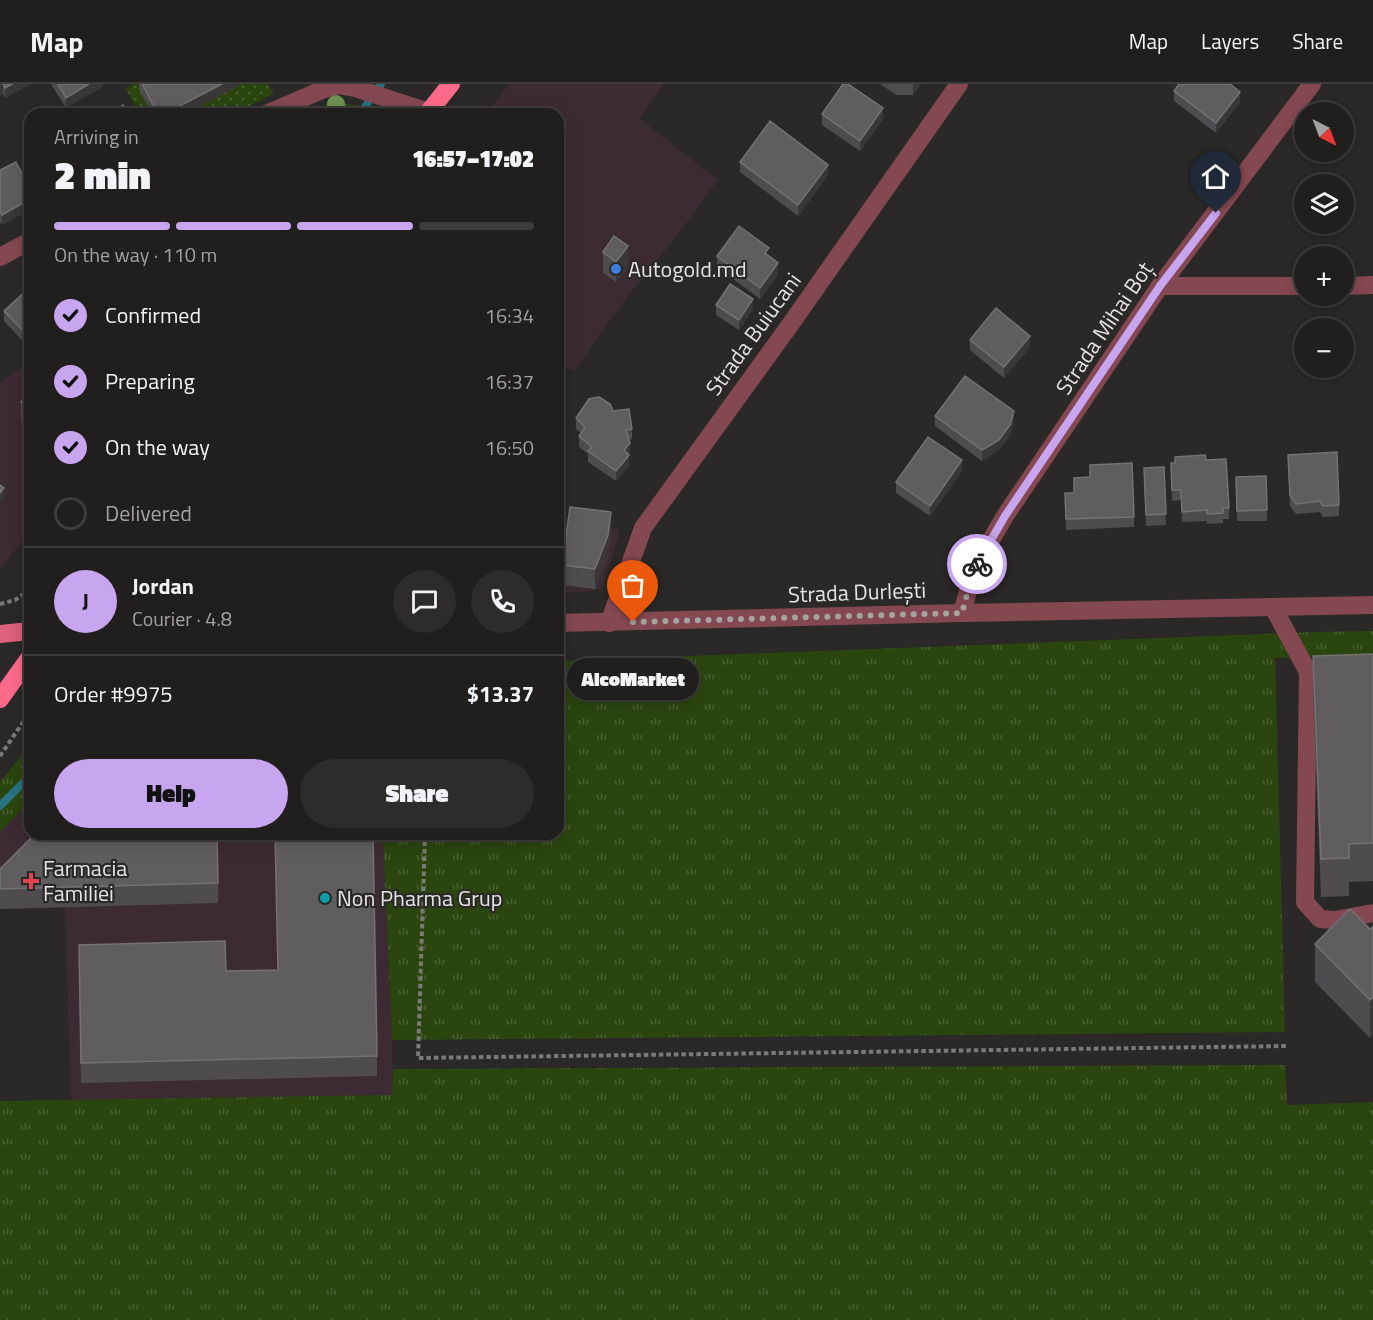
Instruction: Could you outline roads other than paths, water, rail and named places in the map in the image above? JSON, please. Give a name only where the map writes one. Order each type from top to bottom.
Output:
[{"type":"highway","points":[[432,108],[447,88]]},
{"type":"highway","points":[[0,699],[24,665]]},
{"type":"main road","points":[[0,634],[24,632]]},
{"type":"street","name":"Strada Buiucani","points":[[609,622],[643,528],[790,325],[959,84]]},
{"type":"street","name":"Strada Mihai Boț","points":[[962,613],[974,569],[1005,516],[1160,286],[1312,84]]},
{"type":"street","points":[[280,108],[338,85],[364,91],[414,108]]},
{"type":"street","points":[[0,257],[24,244]]},
{"type":"street","points":[[1354,286],[1373,285]]},
{"type":"street","points":[[1160,286],[1294,286]]},
{"type":"street","name":"Strada Durlești","points":[[564,623],[1373,604]]},
{"type":"street","points":[[1273,607],[1308,672],[1305,902],[1320,919],[1335,920],[1373,913]]},
{"type":"street","points":[[1308,672],[1340,671]]},
{"type":"waterway","points":[[364,108],[381,84]]},
{"type":"waterway","points":[[0,806],[24,782]]},
{"type":"place","name":"Autogold.md","points":[[616,269]]},
{"type":"place","name":"AlcoMarket","points":[[633,622]]},
{"type":"place","name":"Farmacia Familiei","points":[[31,881]]},
{"type":"place","name":"Non Pharma Grup","points":[[325,898]]}]
